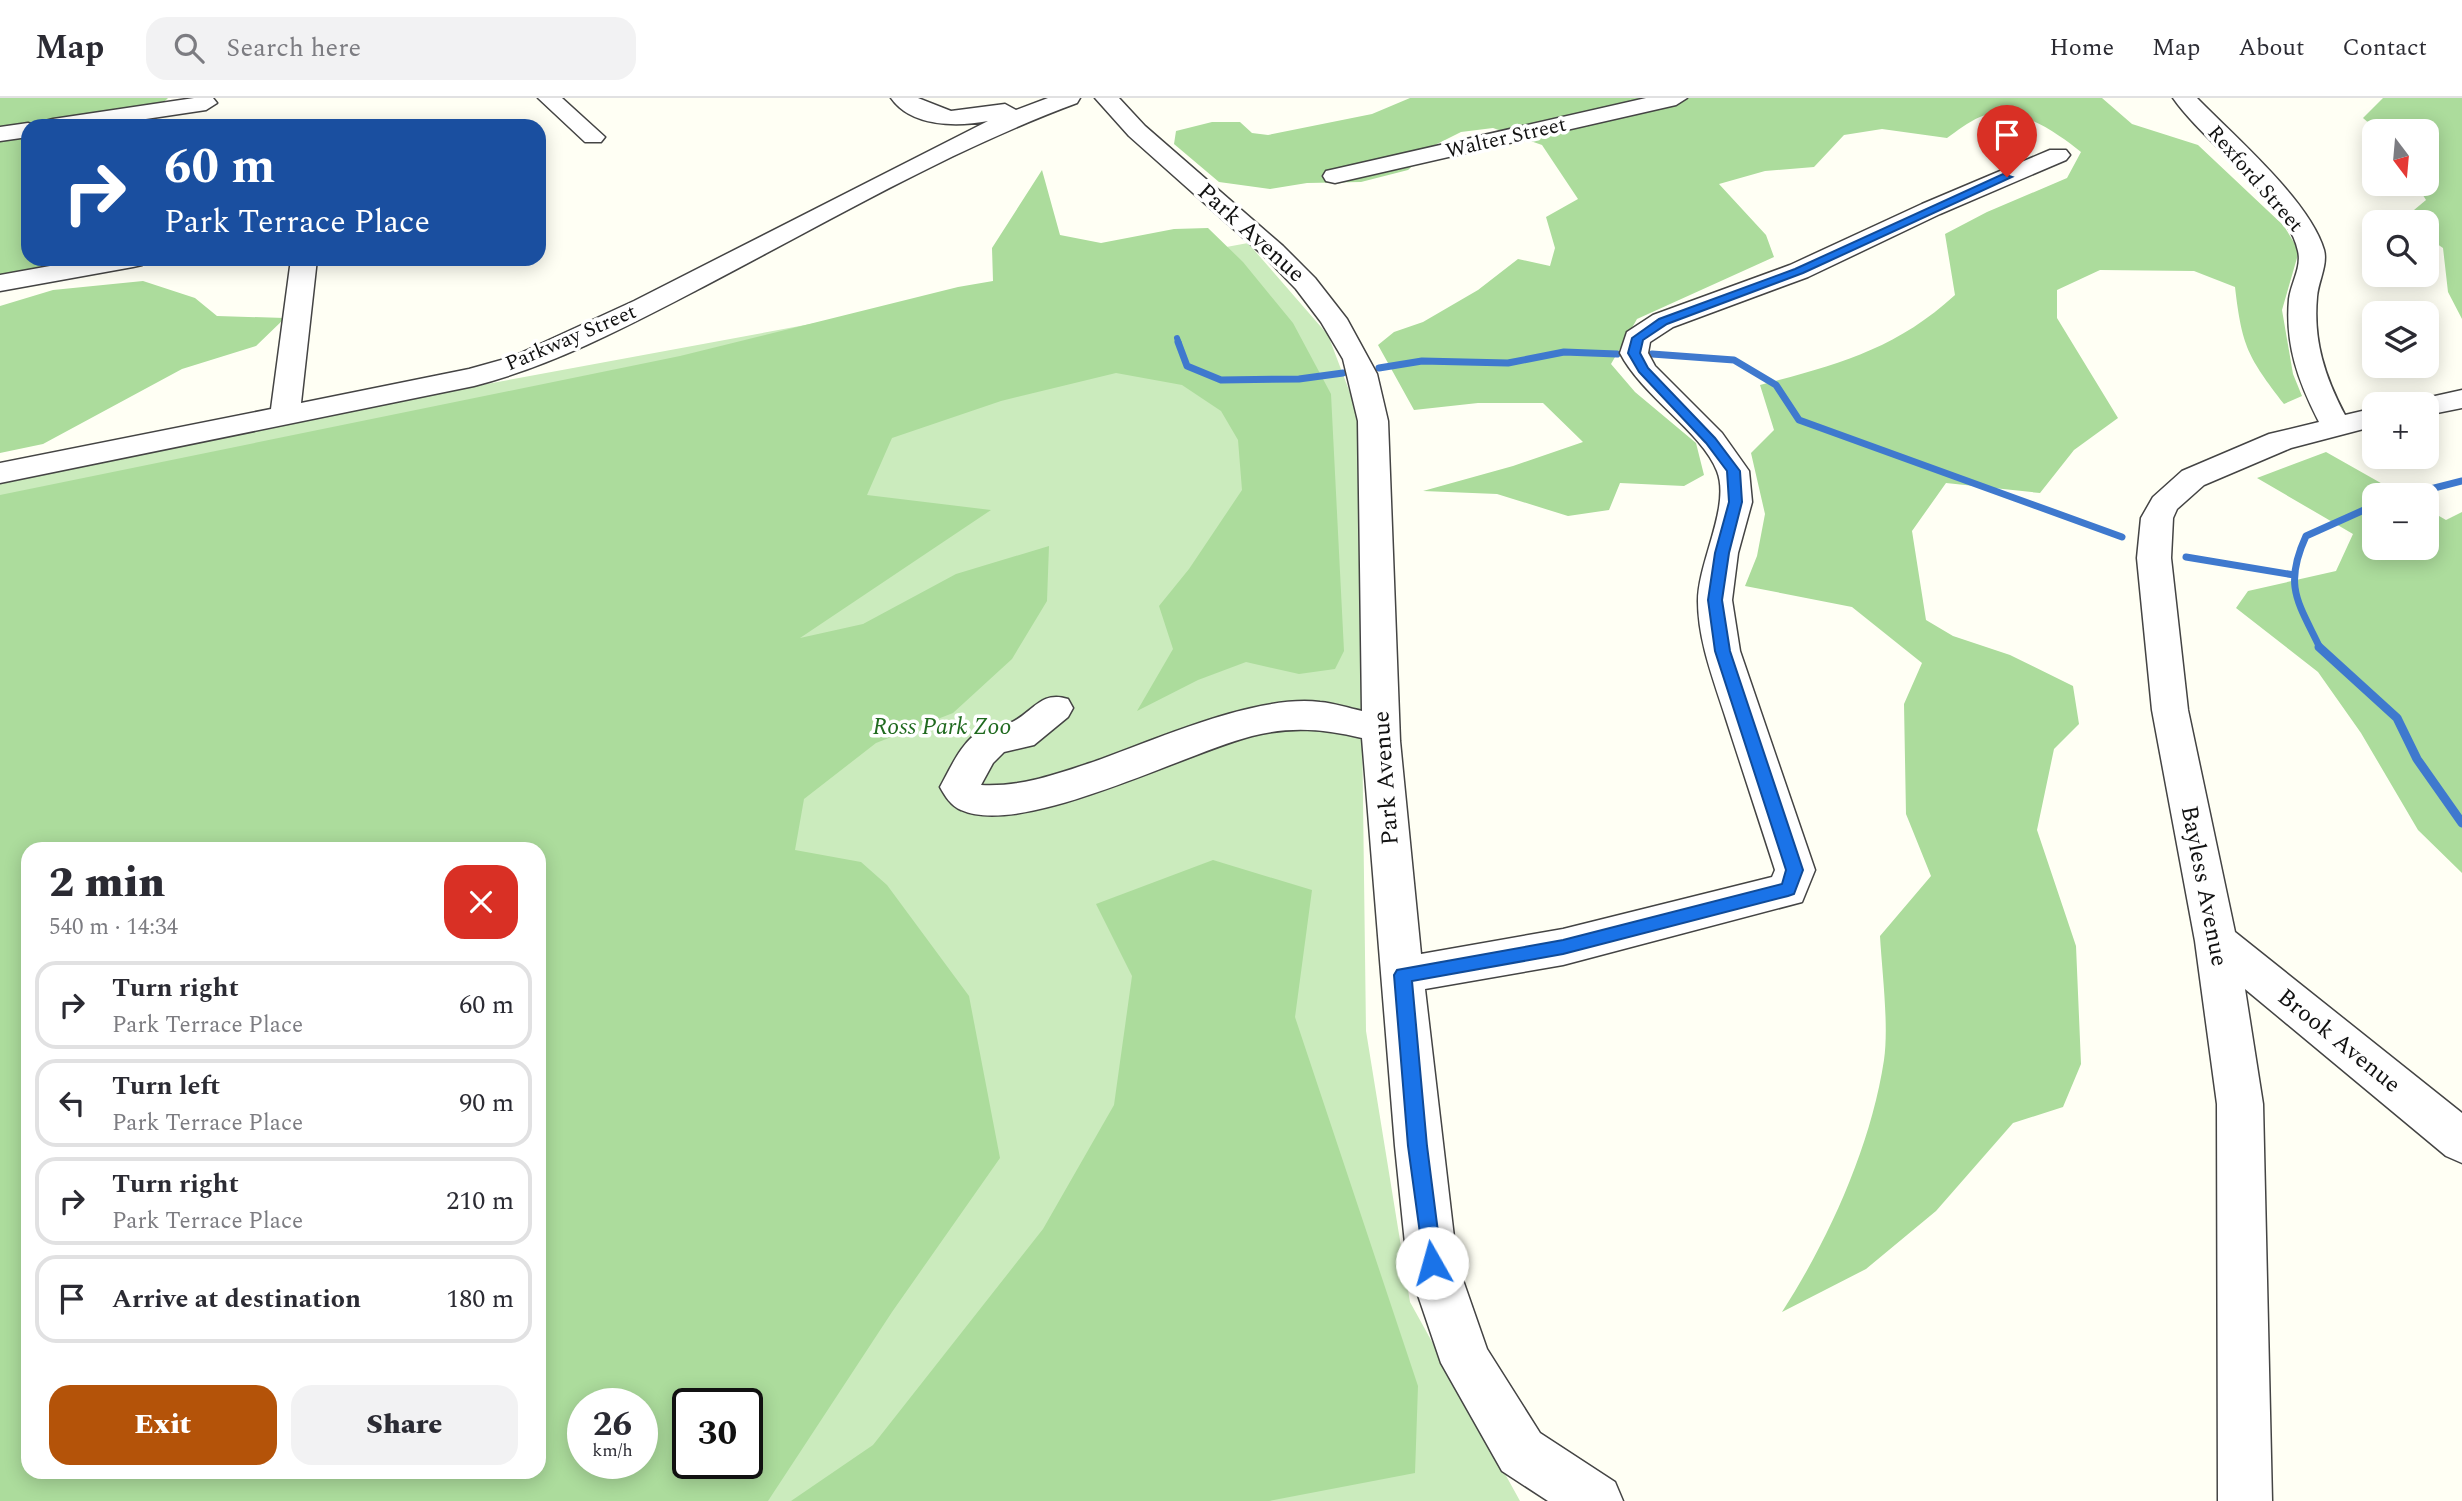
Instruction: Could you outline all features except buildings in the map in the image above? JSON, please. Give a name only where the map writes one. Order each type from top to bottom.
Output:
[{"type":"street","points":[[549,98],[593,137]]},
{"type":"street","points":[[902,98],[928,115],[950,119],[1065,99]]},
{"type":"street","name":"Park Avenue","points":[[1106,98],[1136,132],[1286,260],[1318,296],[1357,360],[1364,380],[1373,421],[1381,729],[1418,1146],[1432,1263],[1467,1363],[1521,1452],[1596,1501]]},
{"type":"street","name":"Walter Street","points":[[1335,176],[1676,98]]},
{"type":"street","name":"Rexford Street","points":[[2184,98],[2295,219],[2311,248],[2312,258],[2303,294],[2301,345],[2311,379],[2335,425]]},
{"type":"street","name":"Parkway Street","points":[[0,473],[474,377],[522,363],[644,307],[1002,123],[1065,99]]},
{"type":"street","points":[[108,119],[209,106]]},
{"type":"street","points":[[0,134],[21,131]]},
{"type":"street","points":[[1403,975],[1563,947],[1788,890],[1795,870],[1722,651],[1715,600],[1722,553],[1735,502],[1733,471],[1711,440],[1643,370],[1634,353],[1637,338],[1663,321],[1799,271],[1931,209],[2058,155]]},
{"type":"street","points":[[0,283],[94,266]]},
{"type":"street","points":[[285,416],[303,266]]},
{"type":"street","points":[[2439,404],[2462,399]]},
{"type":"street","name":"Bayless Avenue","points":[[2245,1501],[2240,1104],[2216,941],[2170,709],[2154,558],[2157,518],[2164,504],[2193,478],[2280,441],[2362,420]]},
{"type":"street","points":[[1055,708],[1021,735],[993,741],[980,753],[959,787],[972,799],[1008,801],[1051,791],[1247,723],[1289,715],[1320,715],[1381,729]]},
{"type":"street","name":"Brook Avenue","points":[[2216,941],[2462,1142]]},
{"type":"green space","points":[[0,98],[168,98],[142,111],[105,119],[21,119],[21,266],[58,266],[0,275]]},
{"type":"green space","points":[[1410,98],[2102,98],[2132,124],[2198,145],[2284,226],[2299,251],[2282,310],[2293,374],[2302,396],[2284,404],[2262,374],[2244,338],[2235,287],[2194,271],[2100,270],[2057,290],[2057,318],[2118,418],[2074,450],[2040,493],[1946,483],[1912,531],[1926,620],[1953,636],[2010,655],[2073,686],[2079,724],[2054,749],[2037,830],[2076,946],[2081,1064],[2063,1107],[2013,1123],[1936,1211],[1866,1269],[1782,1312],[1816,1254],[1846,1191],[1878,1093],[1886,1031],[1880,936],[1931,876],[1906,814],[1904,704],[1922,663],[1852,607],[1745,586],[1757,556],[1765,514],[1751,453],[1774,430],[1760,385],[1864,353],[1933,314],[1955,295],[1945,234],[1987,212],[2067,178],[2081,152],[2034,121],[2007,113],[1993,113],[1976,119],[1947,138],[1882,129],[1844,135],[1814,167],[1765,171],[1719,184],[1766,235],[1774,257],[1637,319],[1611,364],[1635,392],[1696,443],[1704,475],[1684,486],[1620,483],[1609,510],[1568,516],[1497,494],[1423,491],[1513,466],[1583,442],[1543,403],[1478,403],[1414,410],[1378,345],[1394,332],[1423,322],[1478,290],[1518,259],[1550,266],[1555,248],[1546,217],[1578,199],[1542,145],[1493,128],[1461,132],[1435,145],[1408,170],[1361,182],[1307,183],[1270,189],[1219,182],[1174,144],[1176,131],[1212,122],[1240,122],[1252,133],[1268,135],[1372,114]]},
{"type":"green space","points":[[2383,98],[2462,98],[2462,319],[2448,292],[2443,248],[2439,245],[2439,210],[2414,210],[2426,200],[2424,196],[2440,196],[2440,119],[2363,118]]},
{"type":"green space","points":[[1042,170],[1060,235],[1101,243],[1174,229],[1208,228],[1243,262],[1293,323],[1331,394],[1344,651],[1335,669],[1299,674],[1246,662],[1198,680],[1137,711],[1173,649],[1159,606],[1189,569],[1242,490],[1238,440],[1221,411],[1182,385],[1116,373],[1001,401],[892,438],[867,495],[991,510],[800,638],[863,624],[956,574],[1049,546],[1047,601],[1012,659],[953,713],[876,743],[804,799],[795,850],[861,862],[887,885],[969,996],[1000,1158],[892,1312],[768,1501],[0,1501],[0,495],[680,356],[958,287],[993,281],[992,248]]},
{"type":"green space","name":"Ross Park Zoo","points":[[1248,243],[1328,335],[1358,414],[1366,1031],[1410,1302],[1520,1501],[0,1501],[0,484],[476,386]]},
{"type":"green space","points":[[143,281],[195,298],[217,316],[285,318],[256,346],[182,369],[43,444],[0,453],[0,306],[53,290]]},
{"type":"green space","points":[[2326,452],[2381,483],[2362,483],[2362,560],[2439,560],[2439,516],[2446,520],[2462,512],[2462,873],[2418,830],[2361,733],[2318,672],[2236,608],[2248,591],[2336,571],[2353,534],[2257,478]]},
{"type":"green space","points":[[1213,860],[1312,890],[1295,1017],[1418,1386],[1415,1473],[1269,1501],[791,1501],[873,1445],[1043,1229],[1114,1105],[1132,976],[1096,904]]},
{"type":"waterway","points":[[1177,338],[1179,344]]},
{"type":"waterway","points":[[1178,342],[1187,366],[1221,380],[1299,379],[1343,373]]},
{"type":"waterway","points":[[1379,368],[1422,361],[1508,363],[1564,352],[1617,354]]},
{"type":"waterway","points":[[1652,354],[1734,360],[1776,385],[1799,420],[2122,537]]},
{"type":"waterway","points":[[2439,487],[2462,481]]},
{"type":"waterway","points":[[2320,648],[2296,593],[2295,568],[2299,553],[2306,536],[2362,511]]},
{"type":"waterway","points":[[2186,557],[2294,575]]},
{"type":"waterway","points":[[2320,648],[2397,718],[2417,759],[2462,823]]},
{"type":"route","points":[[1432,1263],[1418,1146],[1403,975],[1563,947],[1788,890],[1795,870],[1722,651],[1715,600],[1722,553],[1735,502],[1733,471],[1711,440],[1643,370],[1634,353],[1637,338],[1663,321],[1799,271],[1931,209],[2007,177]]}]
